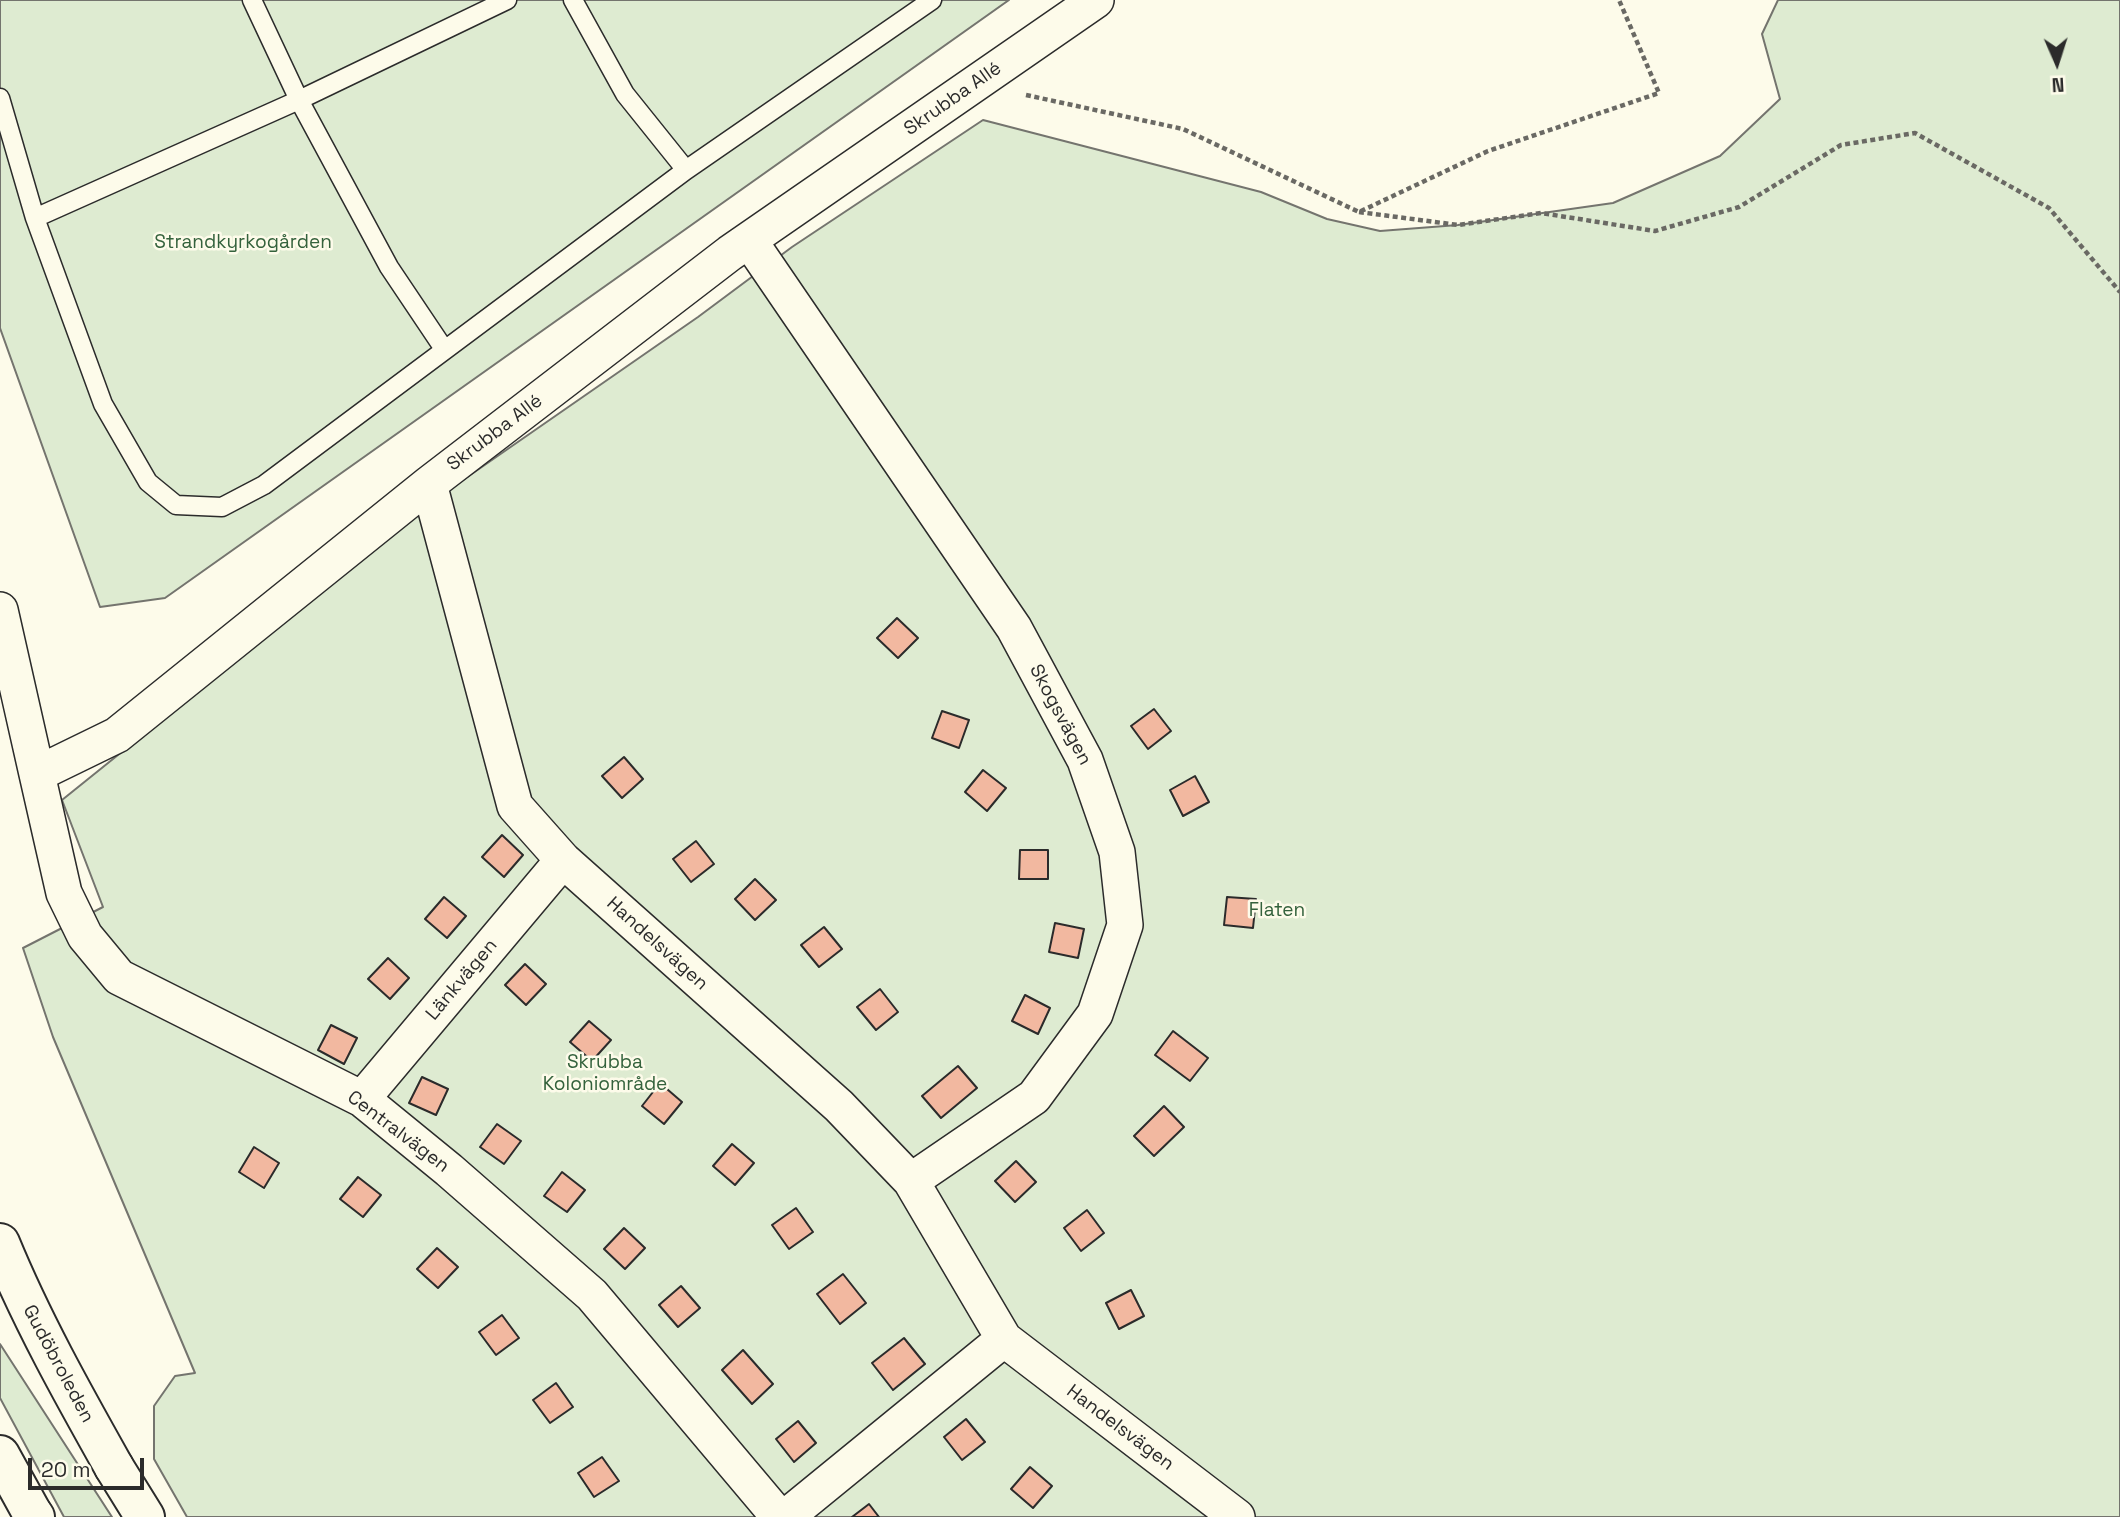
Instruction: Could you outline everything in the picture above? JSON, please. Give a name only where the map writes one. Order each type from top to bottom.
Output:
[{"type":"main road","name":"Gudöbroleden","points":[[0,1244],[16,1283],[59,1369],[145,1517]]},
{"type":"main road","points":[[0,1455],[33,1515]]},
{"type":"street","name":"Skrubba Allé","points":[[37,774],[117,735],[429,484],[749,240],[1096,0]]},
{"type":"street","name":"Skogsvägen","points":[[749,240],[1014,628],[1085,760],[1117,852],[1125,925],[1096,1014],[1034,1097],[911,1181]]},
{"type":"street","name":"Handelsvägen","points":[[429,484],[515,806],[563,860],[839,1106],[911,1181],[1004,1339],[1237,1517]]},
{"type":"street","points":[[0,610],[37,774]]},
{"type":"street","name":"Centralvägen","points":[[37,774],[64,893],[85,936],[119,977],[362,1099],[449,1170],[592,1295],[779,1517]]},
{"type":"street","name":"Länkvägen","points":[[362,1099],[563,860]]},
{"type":"street","points":[[786,1517],[1004,1339]]},
{"type":"lane","points":[[252,0],[299,100],[389,267],[444,349]]},
{"type":"lane","points":[[35,218],[299,100],[507,0]]},
{"type":"lane","points":[[573,0],[625,94],[686,170]]},
{"type":"lane","points":[[0,98],[35,218],[103,404],[148,482],[176,505],[222,507],[264,485],[686,170],[932,0]]},
{"type":"path","points":[[1359,212],[1488,151],[1659,93],[1619,0]]},
{"type":"path","points":[[974,84],[1183,129],[1359,212],[1458,225],[1541,213],[1655,231],[1740,207],[1842,145],[1915,133],[2049,208],[2120,292]]},
{"type":"green space","name":"Strandkyrkogården","points":[[0,0],[1009,0],[165,598],[100,607],[0,328]]},
{"type":"green space","name":"Flaten","points":[[1778,0],[2120,0],[2120,1517],[187,1517],[154,1459],[154,1406],[175,1376],[195,1373],[53,1037],[23,948],[103,907],[62,800],[440,496],[698,317],[792,247],[983,120],[1261,192],[1327,219],[1380,231],[1458,225],[1613,203],[1720,156],[1780,99],[1762,34]]},
{"type":"green space","points":[[0,1344],[112,1517],[64,1517],[0,1398]]},
{"type":"building","points":[[897,618],[918,638],[898,658],[877,638]]},
{"type":"building","points":[[1154,709],[1171,731],[1148,749],[1131,726]]},
{"type":"building","points":[[942,711],[969,720],[959,748],[932,738]]},
{"type":"building","points":[[624,757],[643,779],[622,798],[602,776]]},
{"type":"building","points":[[983,770],[1006,788],[987,811],[965,792]]},
{"type":"building","points":[[1195,776],[1209,802],[1183,816],[1170,790]]},
{"type":"building","points":[[502,835],[523,855],[504,877],[482,857]]},
{"type":"building","points":[[696,841],[714,864],[691,882],[673,859]]},
{"type":"building","points":[[1020,850],[1048,850],[1048,879],[1019,879]]},
{"type":"building","points":[[755,879],[776,900],[755,920],[735,899]]},
{"type":"building","points":[[444,897],[466,916],[447,938],[425,919]]},
{"type":"building","points":[[1227,897],[1256,899],[1253,928],[1224,925]]},
{"type":"building","points":[[1055,923],[1084,929],[1078,958],[1049,952]]},
{"type":"building","points":[[824,927],[842,949],[819,967],[801,945]]},
{"type":"building","points":[[388,958],[409,978],[390,999],[368,979]]},
{"type":"building","points":[[525,964],[546,984],[526,1005],[505,985]]},
{"type":"building","points":[[880,989],[898,1012],[876,1030],[857,1007]]},
{"type":"building","points":[[1025,995],[1050,1008],[1038,1034],[1012,1021]]},
{"type":"building","points":[[589,1021],[611,1040],[592,1061],[570,1042]]},
{"type":"building","points":[[331,1025],[357,1038],[344,1064],[318,1050]]},
{"type":"building","points":[[1173,1031],[1208,1058],[1190,1081],[1155,1055]]},
{"type":"building","points":[[958,1066],[977,1088],[941,1118],[922,1096]]},
{"type":"building","points":[[422,1077],[448,1089],[436,1115],[409,1103]]},
{"type":"building","points":[[660,1083],[682,1102],[664,1124],[642,1106]]},
{"type":"building","points":[[1164,1106],[1184,1127],[1154,1156],[1134,1136]]},
{"type":"building","points":[[497,1124],[521,1141],[504,1164],[480,1147]]},
{"type":"building","points":[[732,1144],[754,1163],[735,1185],[713,1166]]},
{"type":"building","points":[[254,1147],[279,1163],[264,1188],[239,1172]]},
{"type":"building","points":[[1016,1161],[1036,1182],[1015,1202],[995,1181]]},
{"type":"building","points":[[562,1172],[585,1190],[567,1212],[544,1196]]},
{"type":"building","points":[[358,1177],[381,1195],[363,1217],[340,1199]]},
{"type":"building","points":[[796,1208],[813,1232],[789,1249],[772,1225]]},
{"type":"building","points":[[1087,1210],[1104,1233],[1081,1251],[1064,1228]]},
{"type":"building","points":[[624,1228],[645,1248],[625,1269],[604,1249]]},
{"type":"building","points":[[437,1248],[458,1267],[438,1288],[417,1269]]},
{"type":"building","points":[[843,1274],[866,1303],[840,1324],[817,1294]]},
{"type":"building","points":[[681,1286],[700,1308],[678,1327],[659,1305]]},
{"type":"building","points":[[1131,1290],[1144,1316],[1119,1329],[1106,1303]]},
{"type":"building","points":[[502,1315],[519,1338],[496,1355],[479,1332]]},
{"type":"building","points":[[904,1338],[925,1364],[893,1390],[872,1363]]},
{"type":"building","points":[[743,1350],[773,1384],[752,1404],[722,1370]]},
{"type":"building","points":[[556,1383],[573,1407],[550,1423],[533,1400]]},
{"type":"building","points":[[966,1419],[985,1442],[962,1460],[944,1437]]},
{"type":"building","points":[[798,1421],[816,1443],[794,1462],[776,1439]]},
{"type":"building","points":[[602,1457],[619,1481],[594,1497],[578,1473]]},
{"type":"building","points":[[1030,1467],[1052,1486],[1033,1508],[1011,1489]]},
{"type":"building","points":[[869,1504],[879,1517],[852,1517]]},
{"type":"park label","name":"Skrubba Koloniområde","points":[[605,1074]]}]
